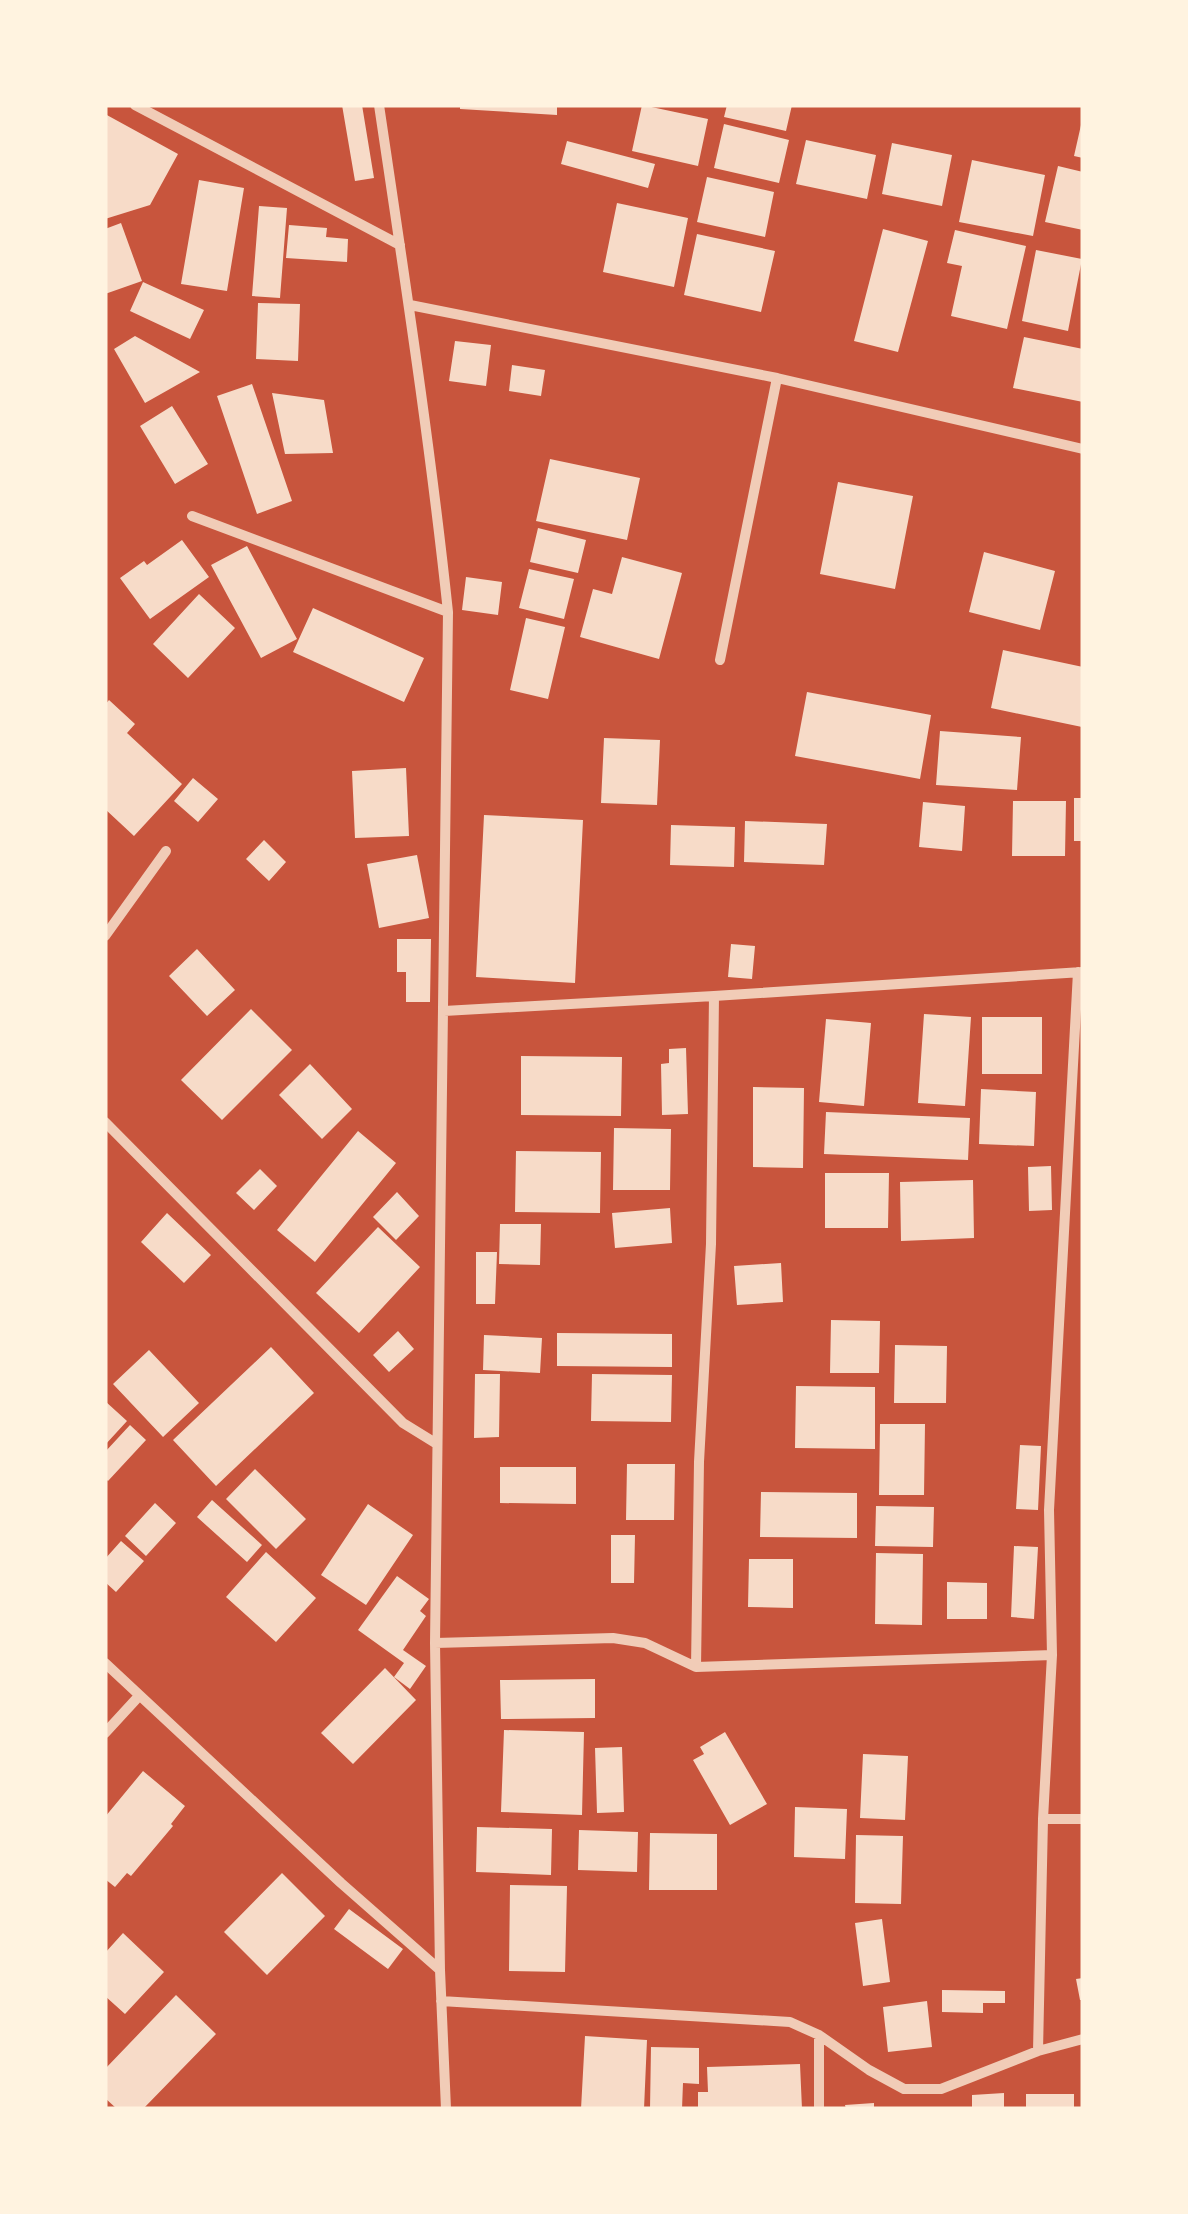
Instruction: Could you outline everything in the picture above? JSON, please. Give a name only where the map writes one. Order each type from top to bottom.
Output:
[{"type":"street","points":[[135,105],[400,246]]},
{"type":"street","points":[[378,105],[432,460],[448,612],[436,1643],[440,1970],[446,2109]]},
{"type":"street","points":[[410,306],[776,378],[1083,448]]},
{"type":"street","points":[[720,660],[776,378]]},
{"type":"street","points":[[192,516],[448,612]]},
{"type":"street","points":[[105,936],[166,851]]},
{"type":"street","points":[[444,1011],[1080,972],[1048,1510],[1052,1655],[1043,1819],[1038,2051]]},
{"type":"street","points":[[696,1668],[699,1462],[711,1244],[714,996]]},
{"type":"street","points":[[105,1122],[403,1424],[437,1444]]},
{"type":"street","points":[[436,1643],[613,1638],[645,1643],[696,1668],[1052,1655]]},
{"type":"street","points":[[105,1663],[440,1970]]},
{"type":"street","points":[[105,1733],[139,1696]]},
{"type":"street","points":[[1043,1819],[1083,1819]]},
{"type":"street","points":[[442,2001],[790,2022],[819,2035],[904,2090],[941,2090],[1038,2051],[1083,2039]]},
{"type":"street","points":[[819,2035],[820,2109]]},
{"type":"building","points":[[342,105],[362,105],[374,178],[355,181]]},
{"type":"building","points":[[460,105],[557,105],[557,115],[460,109]]},
{"type":"building","points":[[642,105],[708,119],[698,166],[632,151]]},
{"type":"building","points":[[727,105],[792,105],[786,131],[724,117]]},
{"type":"building","points":[[105,114],[178,154],[150,205],[105,219]]},
{"type":"building","points":[[724,124],[789,140],[779,183],[714,168]]},
{"type":"building","points":[[1083,125],[1083,158],[1074,156]]},
{"type":"building","points":[[806,140],[876,155],[867,199],[796,184]]},
{"type":"building","points":[[567,141],[655,164],[648,188],[561,164]]},
{"type":"building","points":[[892,143],[952,155],[942,206],[882,194]]},
{"type":"building","points":[[972,160],[1045,175],[1033,236],[959,222]]},
{"type":"building","points":[[1058,166],[1083,172],[1083,230],[1045,222]]},
{"type":"building","points":[[707,177],[774,192],[765,237],[697,222]]},
{"type":"building","points":[[199,180],[244,188],[227,291],[181,284]]},
{"type":"building","points":[[617,203],[688,218],[674,287],[603,272]]},
{"type":"building","points":[[259,206],[287,208],[280,298],[252,296]]},
{"type":"building","points":[[121,223],[142,281],[105,294],[105,229]]},
{"type":"building","points":[[289,225],[327,228],[326,237],[348,239],[347,262],[286,258]]},
{"type":"building","points":[[883,229],[928,241],[898,352],[854,341]]},
{"type":"building","points":[[955,230],[1026,246],[1007,329],[951,316],[962,266],[947,263]]},
{"type":"building","points":[[697,234],[775,251],[761,312],[684,295]]},
{"type":"building","points":[[1036,250],[1082,259],[1068,331],[1022,321]]},
{"type":"building","points":[[143,282],[204,310],[190,339],[130,311]]},
{"type":"building","points":[[258,303],[300,304],[298,361],[256,359]]},
{"type":"building","points":[[135,336],[200,372],[145,403],[114,349]]},
{"type":"building","points":[[1024,337],[1083,349],[1083,402],[1013,388]]},
{"type":"building","points":[[455,341],[491,345],[486,386],[449,381]]},
{"type":"building","points":[[512,365],[545,370],[541,396],[509,391]]},
{"type":"building","points":[[252,384],[292,501],[257,514],[217,396]]},
{"type":"building","points":[[272,393],[324,400],[333,453],[285,454]]},
{"type":"building","points":[[172,406],[208,464],[175,484],[140,426]]},
{"type":"building","points":[[550,459],[640,478],[627,540],[536,521]]},
{"type":"building","points":[[838,482],[913,496],[895,589],[820,574]]},
{"type":"building","points":[[538,528],[586,540],[578,573],[530,562]]},
{"type":"building","points":[[182,540],[209,577],[150,619],[120,578],[144,561],[147,565]]},
{"type":"building","points":[[247,546],[297,639],[261,658],[211,565]]},
{"type":"building","points":[[984,552],[1055,571],[1040,630],[969,612]]},
{"type":"building","points":[[622,557],[682,573],[659,659],[580,637],[593,589],[612,594]]},
{"type":"building","points":[[529,569],[574,579],[564,619],[519,608]]},
{"type":"building","points":[[466,577],[502,582],[498,615],[462,610]]},
{"type":"building","points":[[199,594],[235,628],[188,678],[153,644]]},
{"type":"building","points":[[313,608],[424,658],[404,702],[293,652]]},
{"type":"building","points":[[526,618],[565,627],[548,699],[510,690]]},
{"type":"building","points":[[1003,650],[1083,667],[1082,727],[991,708]]},
{"type":"building","points":[[807,692],[931,715],[920,779],[795,756]]},
{"type":"building","points":[[109,700],[135,724],[127,733],[182,784],[134,836],[105,809],[105,705]]},
{"type":"building","points":[[940,731],[1021,737],[1017,790],[936,785]]},
{"type":"building","points":[[604,738],[660,740],[657,805],[601,803]]},
{"type":"building","points":[[406,768],[409,836],[355,838],[352,771]]},
{"type":"building","points":[[193,778],[218,799],[198,822],[174,801]]},
{"type":"building","points":[[1074,798],[1083,798],[1083,841],[1074,841]]},
{"type":"building","points":[[1013,801],[1066,801],[1065,856],[1012,856]]},
{"type":"building","points":[[923,802],[965,806],[962,851],[919,847]]},
{"type":"building","points":[[484,815],[583,820],[575,983],[476,977]]},
{"type":"building","points":[[745,821],[827,824],[824,865],[744,862]]},
{"type":"building","points":[[671,825],[735,827],[734,867],[670,865]]},
{"type":"building","points":[[264,840],[286,862],[269,881],[246,859]]},
{"type":"building","points":[[417,855],[429,918],[379,928],[367,864]]},
{"type":"building","points":[[397,939],[431,939],[430,1002],[406,1002],[406,972],[397,972]]},
{"type":"building","points":[[731,944],[755,946],[752,979],[728,977]]},
{"type":"building","points":[[197,949],[235,990],[207,1016],[169,976]]},
{"type":"building","points":[[251,1009],[292,1050],[222,1120],[181,1080]]},
{"type":"building","points":[[924,1014],[971,1017],[965,1106],[918,1103]]},
{"type":"building","points":[[982,1017],[1042,1017],[1042,1074],[982,1074]]},
{"type":"building","points":[[826,1019],[871,1023],[864,1106],[819,1102]]},
{"type":"building","points":[[686,1048],[688,1114],[662,1115],[661,1064],[669,1063],[669,1049]]},
{"type":"building","points":[[521,1056],[622,1057],[621,1116],[521,1115]]},
{"type":"building","points":[[310,1064],[352,1109],[322,1139],[279,1095]]},
{"type":"building","points":[[753,1087],[804,1088],[803,1168],[753,1167]]},
{"type":"building","points":[[981,1089],[1036,1092],[1034,1146],[979,1144]]},
{"type":"building","points":[[826,1112],[970,1118],[968,1160],[824,1154]]},
{"type":"building","points":[[614,1128],[671,1129],[670,1190],[613,1190]]},
{"type":"building","points":[[358,1131],[396,1163],[315,1262],[277,1230]]},
{"type":"building","points":[[516,1151],[601,1152],[600,1213],[515,1212]]},
{"type":"building","points":[[1051,1166],[1052,1210],[1029,1211],[1028,1167]]},
{"type":"building","points":[[260,1169],[277,1186],[254,1210],[236,1193]]},
{"type":"building","points":[[825,1173],[889,1173],[888,1228],[825,1228]]},
{"type":"building","points":[[973,1180],[974,1238],[901,1241],[900,1182]]},
{"type":"building","points":[[397,1192],[419,1216],[396,1240],[373,1217]]},
{"type":"building","points":[[670,1208],[672,1243],[615,1248],[612,1213]]},
{"type":"building","points":[[167,1213],[211,1255],[184,1283],[141,1242]]},
{"type":"building","points":[[500,1224],[541,1224],[540,1265],[499,1264]]},
{"type":"building","points":[[378,1227],[420,1267],[359,1333],[316,1293]]},
{"type":"building","points":[[476,1252],[497,1252],[495,1304],[476,1304]]},
{"type":"building","points":[[781,1263],[783,1302],[737,1305],[734,1266]]},
{"type":"building","points":[[831,1320],[880,1321],[879,1373],[830,1373]]},
{"type":"building","points":[[398,1331],[414,1349],[389,1372],[373,1355]]},
{"type":"building","points":[[557,1333],[672,1334],[672,1367],[557,1366]]},
{"type":"building","points":[[484,1335],[542,1338],[540,1373],[483,1370]]},
{"type":"building","points":[[895,1345],[947,1346],[946,1403],[894,1403]]},
{"type":"building","points":[[271,1347],[314,1393],[216,1486],[173,1440]]},
{"type":"building","points":[[149,1350],[199,1403],[163,1437],[113,1384]]},
{"type":"building","points":[[475,1374],[500,1374],[499,1437],[474,1438]]},
{"type":"building","points":[[592,1374],[672,1375],[671,1422],[591,1421]]},
{"type":"building","points":[[796,1386],[875,1387],[875,1449],[795,1448]]},
{"type":"building","points":[[105,1401],[127,1421],[105,1445]]},
{"type":"building","points":[[880,1424],[925,1424],[924,1495],[879,1495]]},
{"type":"building","points":[[130,1425],[146,1440],[108,1481],[105,1452]]},
{"type":"building","points":[[1020,1445],[1041,1446],[1038,1510],[1016,1509]]},
{"type":"building","points":[[627,1464],[675,1464],[674,1520],[626,1520]]},
{"type":"building","points":[[500,1467],[576,1467],[576,1504],[500,1503]]},
{"type":"building","points":[[255,1469],[306,1519],[276,1549],[226,1499]]},
{"type":"building","points":[[761,1492],[857,1493],[857,1538],[760,1537]]},
{"type":"building","points":[[212,1500],[262,1545],[247,1562],[197,1517]]},
{"type":"building","points":[[155,1503],[176,1523],[146,1556],[125,1536]]},
{"type":"building","points":[[368,1504],[413,1535],[366,1605],[321,1575]]},
{"type":"building","points":[[876,1506],[934,1507],[933,1547],[875,1546]]},
{"type":"building","points":[[611,1535],[635,1535],[634,1583],[611,1583]]},
{"type":"building","points":[[121,1541],[144,1561],[116,1592],[105,1582],[105,1559]]},
{"type":"building","points":[[1014,1546],[1038,1547],[1034,1619],[1011,1617]]},
{"type":"building","points":[[266,1552],[316,1598],[276,1642],[226,1597]]},
{"type":"building","points":[[876,1553],[923,1554],[922,1625],[875,1624]]},
{"type":"building","points":[[749,1559],[793,1559],[793,1608],[748,1607]]},
{"type":"building","points":[[397,1576],[429,1599],[420,1611],[426,1616],[403,1650],[426,1666],[410,1689],[394,1677],[404,1663],[358,1630]]},
{"type":"building","points":[[947,1582],[987,1583],[987,1619],[947,1619]]},
{"type":"building","points":[[385,1668],[416,1700],[353,1764],[321,1733]]},
{"type":"building","points":[[595,1679],[595,1718],[501,1719],[500,1680]]},
{"type":"building","points":[[504,1730],[584,1732],[582,1815],[501,1812]]},
{"type":"building","points":[[725,1732],[767,1804],[730,1825],[693,1760],[704,1754],[700,1747]]},
{"type":"building","points":[[622,1747],[624,1812],[597,1813],[595,1748]]},
{"type":"building","points":[[863,1754],[908,1756],[905,1820],[860,1818]]},
{"type":"building","points":[[143,1771],[185,1806],[131,1876],[127,1873],[115,1887],[105,1879],[105,1817]]},
{"type":"building","points":[[795,1807],[847,1809],[845,1859],[794,1857]]},
{"type":"building","points":[[477,1827],[552,1829],[551,1875],[476,1872]]},
{"type":"building","points":[[579,1830],[638,1832],[637,1872],[578,1870]]},
{"type":"building","points":[[650,1833],[717,1834],[717,1890],[649,1890]]},
{"type":"building","points":[[856,1835],[903,1836],[901,1904],[855,1903]]},
{"type":"building","points":[[282,1873],[325,1916],[267,1975],[224,1932]]},
{"type":"building","points":[[510,1885],[567,1886],[565,1972],[509,1971]]},
{"type":"building","points":[[349,1909],[403,1949],[388,1969],[334,1929]]},
{"type":"building","points":[[882,1919],[890,1982],[863,1986],[855,1923]]},
{"type":"building","points":[[123,1933],[164,1972],[125,2014],[105,1996],[105,1953]]},
{"type":"building","points":[[1083,1978],[1083,2000],[1080,2000],[1076,1979]]},
{"type":"building","points":[[942,1990],[1005,1991],[1005,2003],[983,2003],[983,2013],[942,2012]]},
{"type":"building","points":[[176,1995],[216,2034],[143,2109],[117,2109],[105,2098],[105,2069]]},
{"type":"building","points":[[927,2001],[932,2047],[888,2052],[883,2007]]},
{"type":"building","points":[[585,2036],[647,2040],[644,2109],[581,2109]]},
{"type":"building","points":[[651,2047],[699,2048],[699,2084],[683,2083],[682,2109],[650,2109]]},
{"type":"building","points":[[800,2064],[802,2109],[698,2109],[698,2092],[708,2092],[707,2067]]},
{"type":"building","points":[[1004,2093],[1004,2109],[972,2109],[972,2095]]},
{"type":"building","points":[[1026,2094],[1074,2094],[1074,2109],[1026,2109]]},
{"type":"building","points":[[874,2103],[874,2109],[846,2109],[845,2105]]}]
